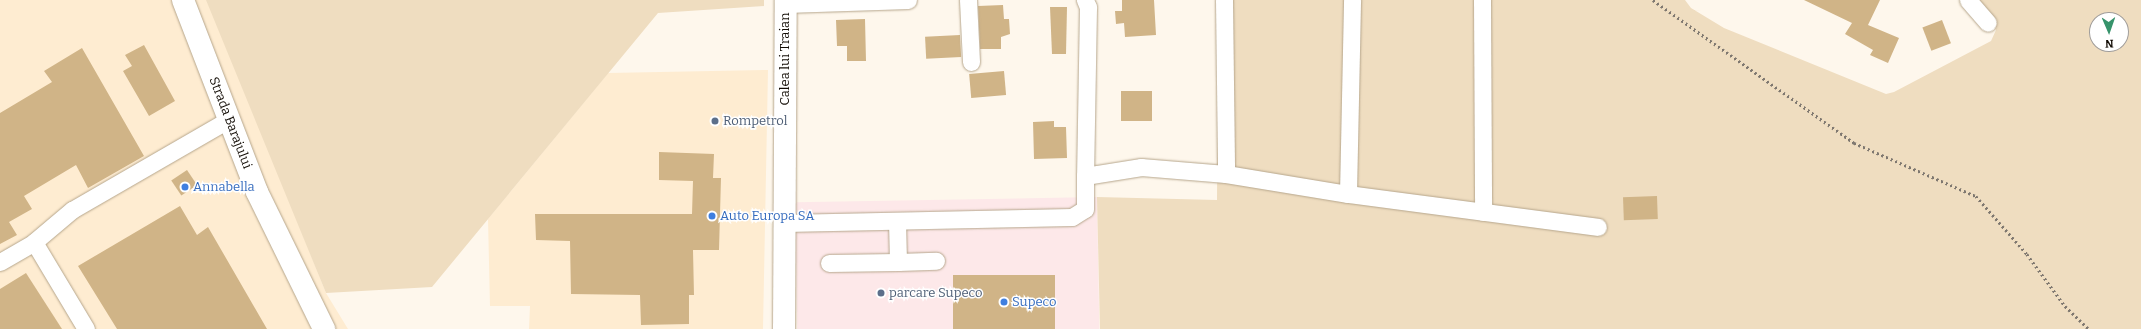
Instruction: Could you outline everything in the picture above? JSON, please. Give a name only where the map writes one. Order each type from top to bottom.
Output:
[{"type":"main road","name":"Strada Barajului","points":[[184,0],[228,120],[257,192],[324,329]]},
{"type":"main road","name":"Calea lui Traian","points":[[784,329],[786,2]]},
{"type":"street","name":"Calea lui Traian","points":[[786,2],[908,0]]},
{"type":"street","points":[[968,0],[971,62]]},
{"type":"street","points":[[785,223],[1072,217],[1084,208],[1088,7],[1084,0]]},
{"type":"street","points":[[1224,0],[1226,174]]},
{"type":"street","points":[[1348,194],[1352,0]]},
{"type":"street","points":[[1482,0],[1483,212]]},
{"type":"street","points":[[1968,0],[1988,23]]},
{"type":"street","points":[[0,262],[34,242],[72,210],[228,120]]},
{"type":"street","points":[[1085,176],[1141,168],[1226,174],[1348,194],[1598,227]]},
{"type":"street","points":[[897,221],[898,262]]},
{"type":"street","points":[[34,242],[86,329]]},
{"type":"street","points":[[829,263],[936,261]]},
{"type":"path","points":[[1653,0],[1854,143],[1976,196],[2027,254],[2065,306],[2089,329]]},
{"type":"shaded area","points":[[0,0],[209,0],[326,293],[348,329],[0,329]]},
{"type":"shaded area","points":[[206,0],[764,0],[764,6],[658,13],[432,287],[326,293]]},
{"type":"shaded area","points":[[1218,0],[1685,0],[1691,8],[1724,28],[1886,94],[1894,92],[1991,41],[1996,30],[1975,0],[2141,0],[2141,329],[1100,329],[1097,197],[1217,200]]},
{"type":"shaded area","points":[[768,70],[763,329],[529,329],[530,306],[490,306],[488,219],[608,73]]},
{"type":"shaded area","points":[[1097,197],[1099,329],[797,329],[795,202]]},
{"type":"building","points":[[1122,0],[1154,0],[1156,35],[1125,37],[1124,23],[1116,24],[1115,11],[1122,11]]},
{"type":"building","points":[[1804,0],[1880,0],[1868,25],[1899,38],[1888,63],[1870,55],[1873,50],[1845,34],[1852,23]]},
{"type":"building","points":[[1003,5],[1004,19],[1009,19],[1010,34],[1001,37],[1001,49],[980,49],[978,6]]},
{"type":"building","points":[[1050,7],[1067,7],[1066,54],[1052,54]]},
{"type":"building","points":[[865,19],[866,61],[847,61],[847,46],[837,46],[836,20]]},
{"type":"building","points":[[1942,20],[1951,43],[1931,51],[1922,28]]},
{"type":"building","points":[[960,35],[961,57],[926,59],[925,37]]},
{"type":"building","points":[[144,45],[175,101],[149,116],[123,71],[132,66],[125,55]]},
{"type":"building","points":[[82,48],[144,156],[88,188],[76,165],[24,196],[32,209],[9,222],[17,235],[0,244],[0,113],[52,82],[44,71]]},
{"type":"building","points":[[1004,71],[1006,95],[971,98],[969,74]]},
{"type":"building","points":[[1121,91],[1152,91],[1152,121],[1121,121]]},
{"type":"building","points":[[1054,121],[1054,127],[1066,127],[1067,158],[1034,159],[1033,122]]},
{"type":"building","points":[[659,152],[714,154],[713,178],[721,178],[719,250],[693,250],[694,295],[689,295],[689,324],[641,325],[640,295],[571,294],[570,241],[536,240],[535,214],[692,214],[693,181],[659,180]]},
{"type":"building","points":[[187,170],[197,185],[181,196],[171,181]]},
{"type":"building","points":[[1657,196],[1658,219],[1624,220],[1623,197]]},
{"type":"building","points":[[180,206],[197,235],[208,227],[267,329],[117,329],[78,266]]},
{"type":"building","points":[[26,273],[62,329],[0,329],[0,289]]},
{"type":"building","name":"Supeco","points":[[953,275],[1055,275],[1055,329],[953,329]]},
{"type":"place","name":"Rompetrol","points":[[715,121]]},
{"type":"place","name":"Annabella","points":[[185,187]]},
{"type":"place","name":"Auto Europa SA","points":[[712,216]]},
{"type":"place","name":"parcare Supeco","points":[[881,293]]},
{"type":"place","name":"Supeco","points":[[1004,302]]}]
